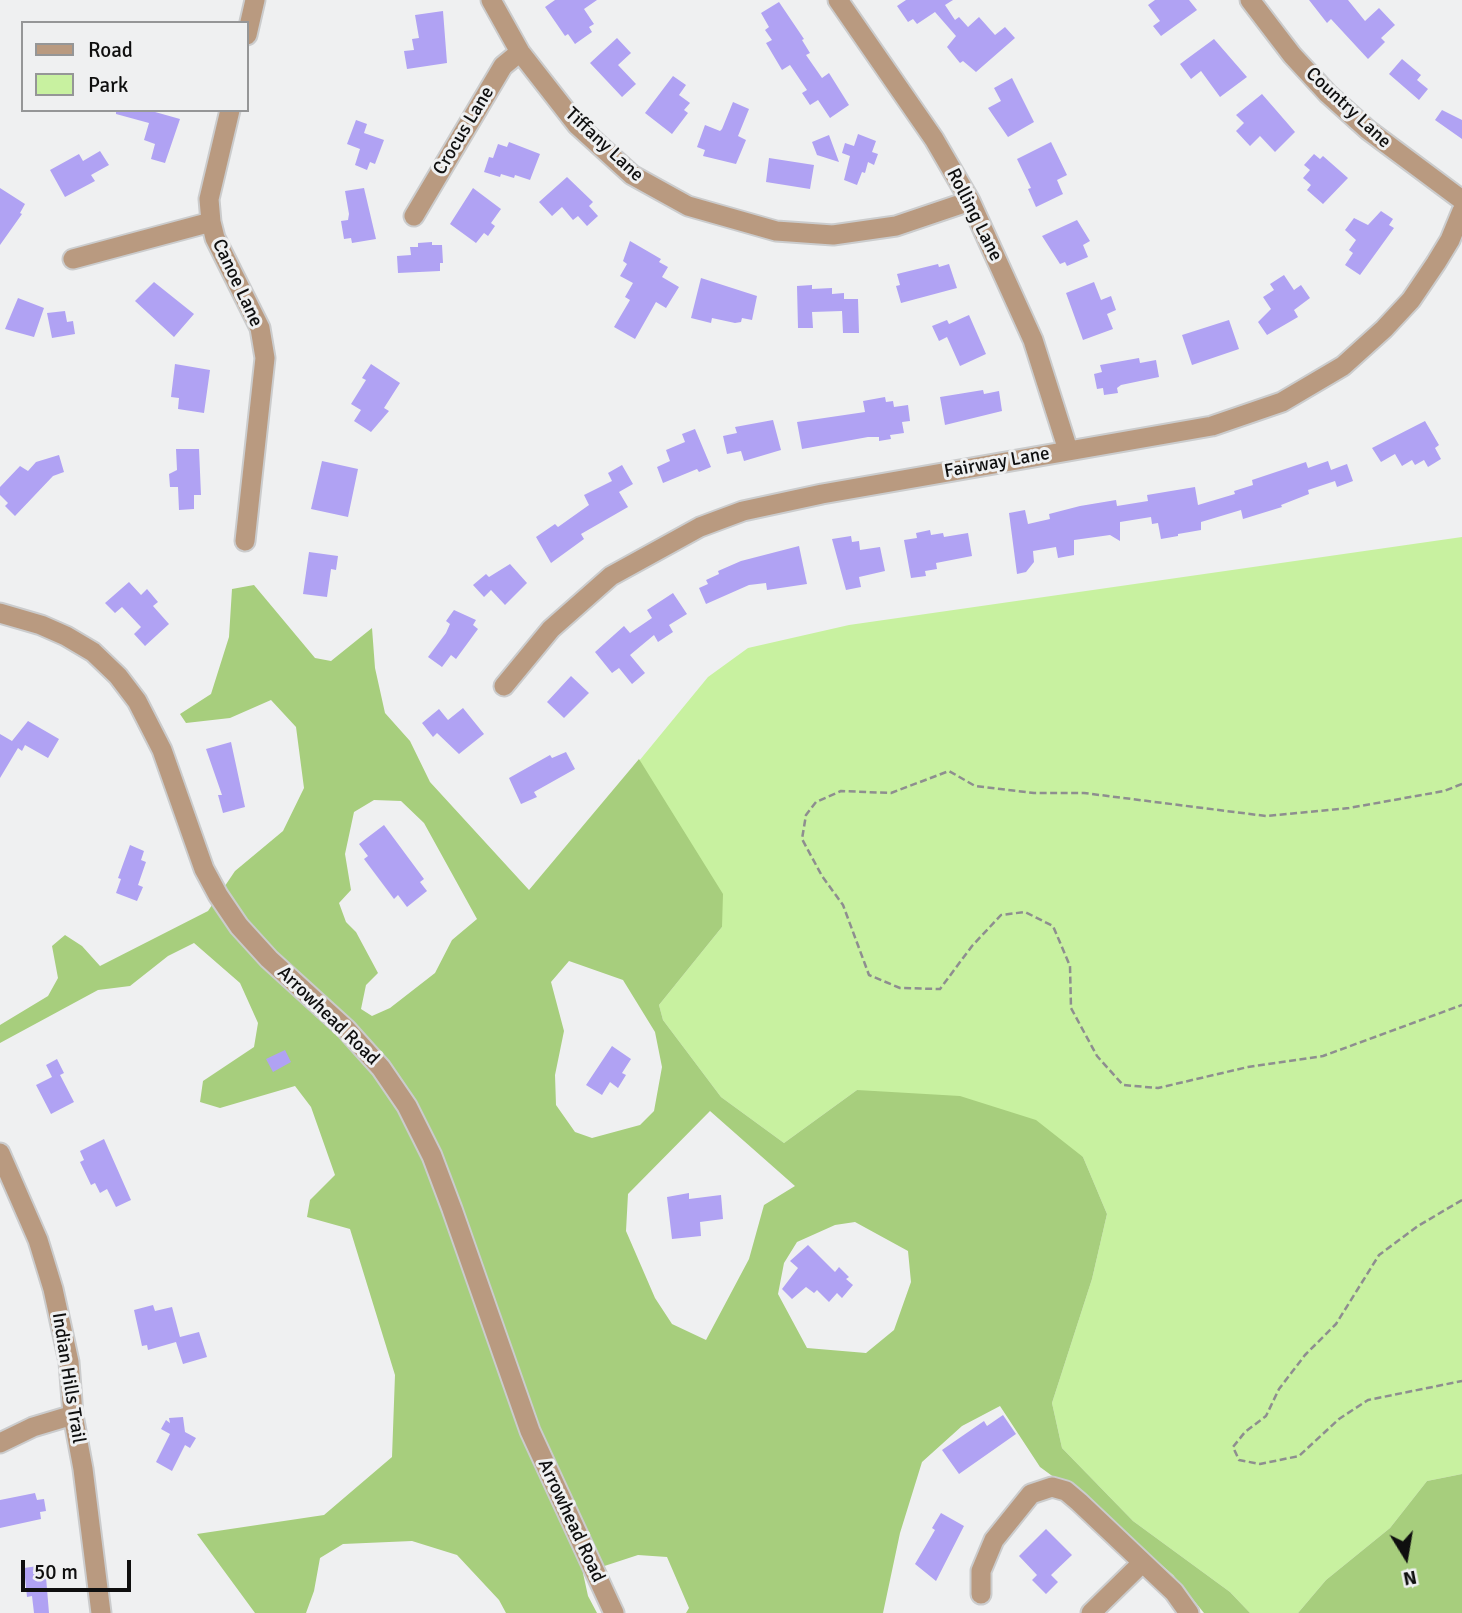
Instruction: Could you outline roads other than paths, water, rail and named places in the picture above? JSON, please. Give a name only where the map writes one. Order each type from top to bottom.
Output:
[{"type":"street","points":[[248,31],[255,0]]},
{"type":"street","name":"Tiffany Lane","points":[[491,0],[520,52],[577,125],[616,162],[654,189],[714,215],[776,231],[833,235],[896,226],[970,201]]},
{"type":"street","name":"Rolling Lane","points":[[838,0],[934,139],[970,201],[1033,340],[1069,450]]},
{"type":"street","name":"Country Lane","points":[[1250,0],[1292,55],[1328,94],[1376,137],[1462,200]]},
{"type":"street","name":"Crocus Lane","points":[[414,216],[503,66],[520,52]]},
{"type":"street","name":"Canoe Lane","points":[[230,112],[209,200],[211,222],[264,341],[265,358],[245,541]]},
{"type":"street","name":"Fairway Lane","points":[[504,686],[551,629],[611,576],[700,527],[743,511],[1212,426],[1253,414],[1311,387],[1362,351],[1410,300],[1450,240],[1462,211]]},
{"type":"street","points":[[72,259],[211,222]]},
{"type":"street","name":"Arrowhead Road","points":[[0,613],[41,625],[66,636],[93,652],[118,676],[137,701],[162,750],[204,869],[218,895],[239,926],[269,959],[346,1029],[372,1058],[407,1106],[432,1156],[530,1431],[614,1613]]},
{"type":"street","name":"Indian Hills Trail","points":[[0,1153],[38,1240],[54,1289],[69,1362],[73,1415],[83,1469],[101,1613]]},
{"type":"street","points":[[0,1443],[33,1427],[73,1415]]},
{"type":"street","points":[[981,1594],[981,1571],[994,1540],[1031,1494],[1047,1488],[1066,1491],[1174,1592],[1189,1613]]},
{"type":"street","points":[[1091,1613],[1143,1563]]}]
